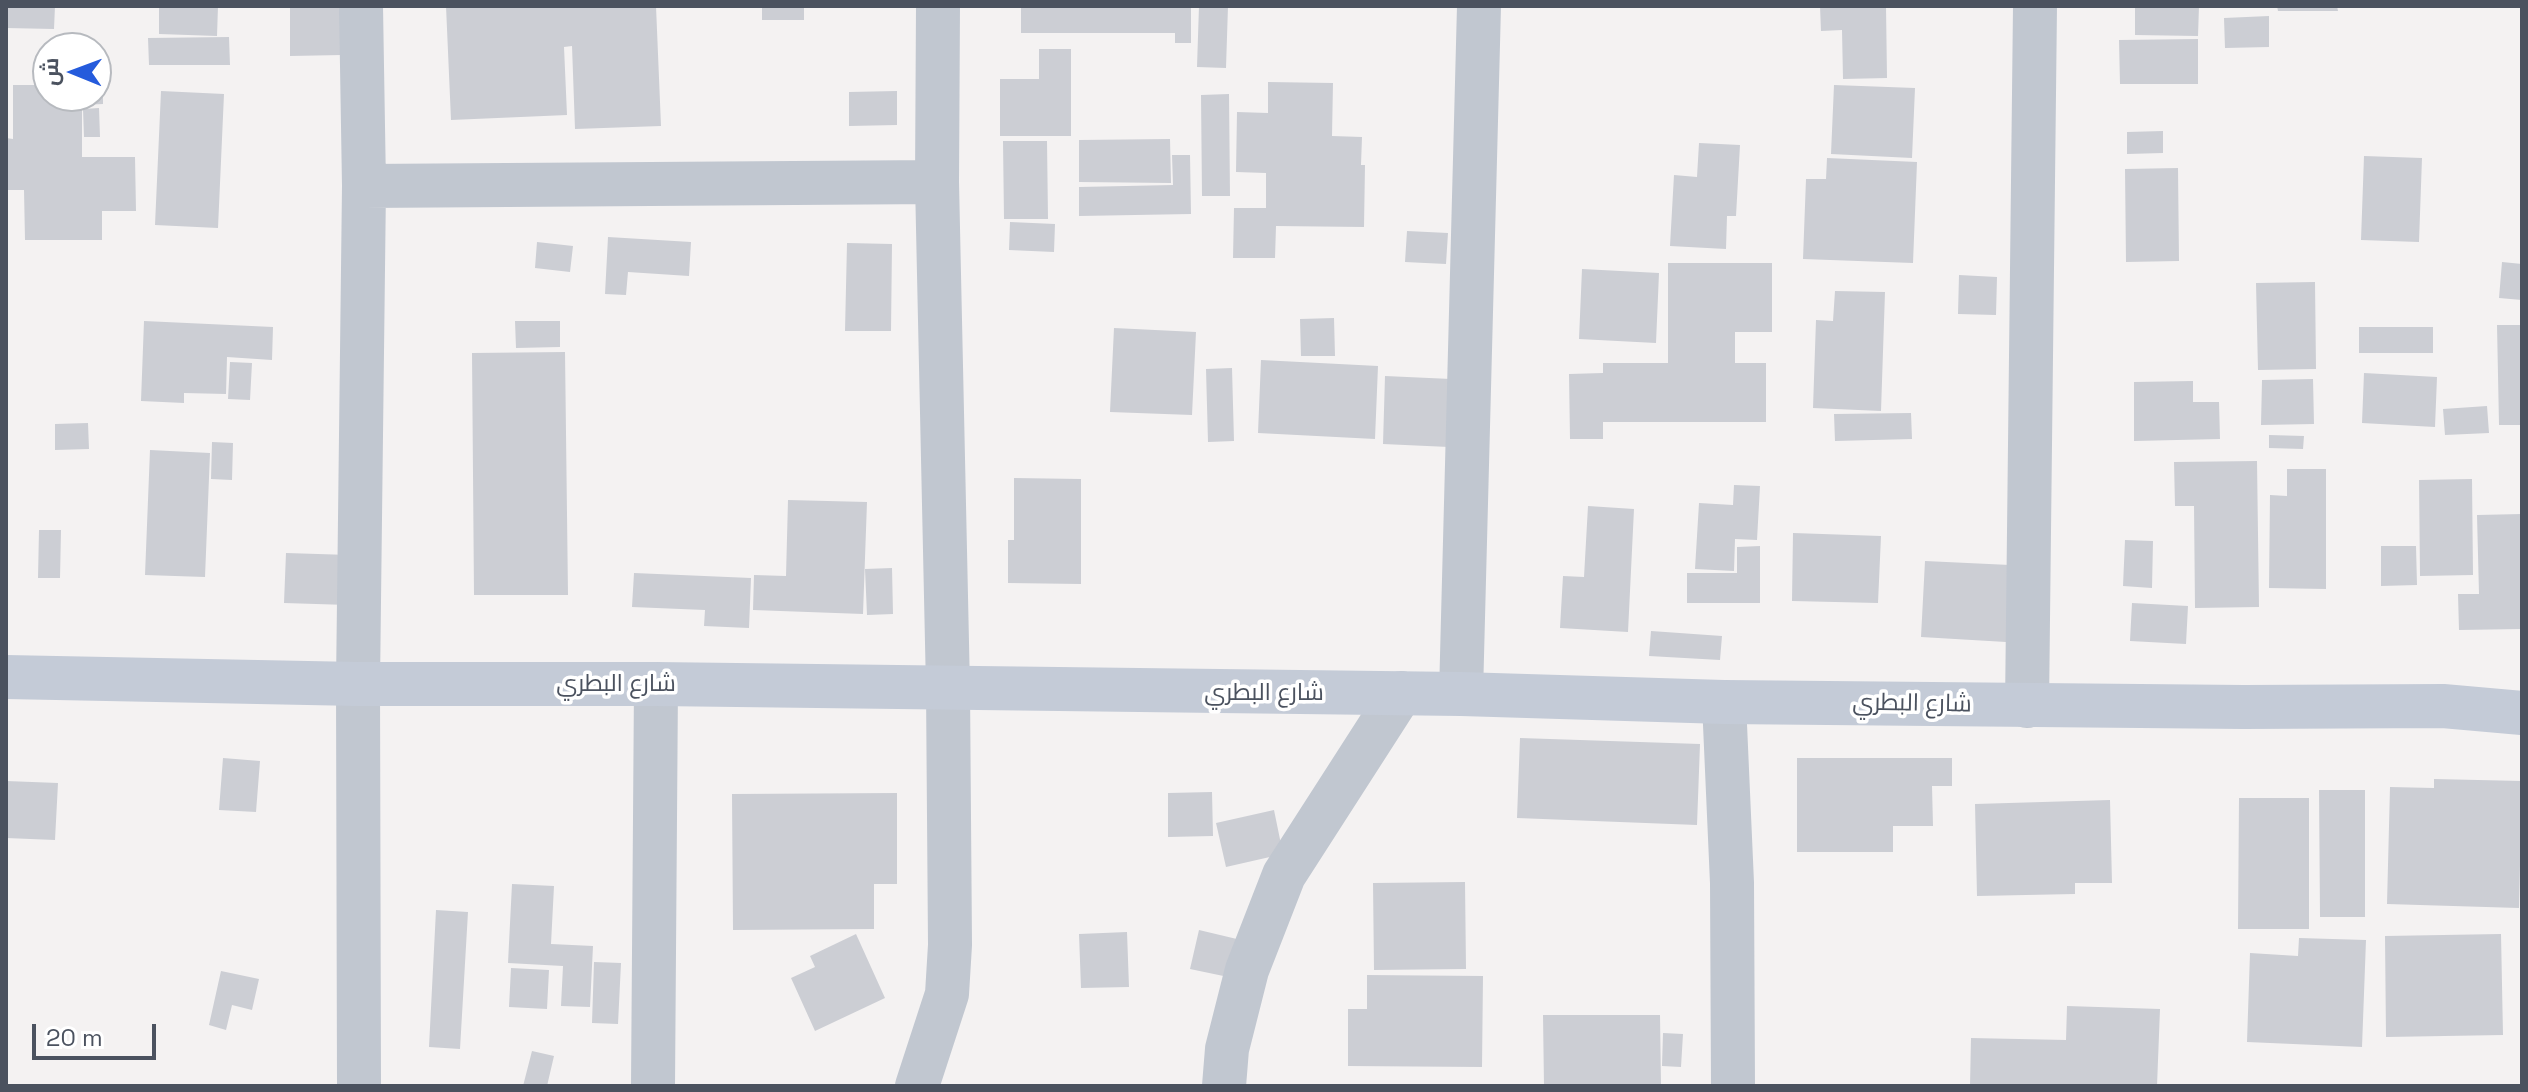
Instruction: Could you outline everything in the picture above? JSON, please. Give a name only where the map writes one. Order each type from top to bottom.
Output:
[{"type":"main road","name":"شارع البطري","points":[[6,677],[358,684],[656,684],[1401,693],[2027,706],[2443,706],[2522,713]]},
{"type":"street","points":[[359,1086],[358,684],[364,186],[361,6]]},
{"type":"street","points":[[917,1086],[947,994],[950,945],[937,182],[938,6]]},
{"type":"street","points":[[1461,694],[1479,6]]},
{"type":"street","points":[[2027,706],[2035,6]]},
{"type":"street","points":[[364,186],[937,182]]},
{"type":"street","points":[[653,1086],[656,684]]},
{"type":"street","points":[[1224,1086],[1227,1049],[1247,970],[1284,875],[1401,693]]},
{"type":"street","points":[[1724,702],[1732,883],[1733,1086]]},
{"type":"building","points":[[6,6],[55,6],[54,29],[6,28]]},
{"type":"building","points":[[159,6],[218,6],[217,36],[159,34]]},
{"type":"building","points":[[290,6],[341,6],[342,55],[290,56]]},
{"type":"building","points":[[446,6],[656,6],[661,126],[575,129],[572,46],[564,47],[567,115],[451,120]]},
{"type":"building","points":[[762,6],[804,6],[804,20],[762,20]]},
{"type":"building","points":[[1021,6],[1191,6],[1191,43],[1175,43],[1175,33],[1021,33]]},
{"type":"building","points":[[1199,6],[1228,6],[1226,68],[1197,67]]},
{"type":"building","points":[[1820,6],[1886,6],[1887,78],[1843,79],[1842,30],[1821,31]]},
{"type":"building","points":[[2135,6],[2199,6],[2198,36],[2135,35]]},
{"type":"building","points":[[2277,6],[2337,6],[2338,11],[2278,11]]},
{"type":"building","points":[[2269,16],[2269,47],[2225,48],[2224,18]]},
{"type":"building","points":[[229,37],[230,65],[149,65],[148,38]]},
{"type":"building","points":[[2198,39],[2198,84],[2120,84],[2119,40]]},
{"type":"building","points":[[1039,49],[1071,49],[1071,136],[1000,136],[1000,79],[1039,79]]},
{"type":"building","points":[[1268,82],[1333,83],[1332,136],[1362,137],[1364,227],[1276,226],[1275,258],[1233,258],[1234,208],[1266,208],[1266,173],[1236,172],[1237,112],[1268,113]]},
{"type":"building","points":[[13,85],[32,85],[32,112],[82,112],[82,157],[135,157],[136,211],[102,211],[102,240],[25,240],[24,190],[6,190],[6,138],[13,139]]},
{"type":"building","points":[[1834,85],[1915,88],[1912,158],[1831,154]]},
{"type":"building","points":[[161,91],[224,94],[218,228],[155,225]]},
{"type":"building","points":[[897,91],[897,125],[849,126],[849,92]]},
{"type":"building","points":[[1229,94],[1230,196],[1202,196],[1201,95]]},
{"type":"building","points":[[83,112],[99,112],[100,137],[84,137]]},
{"type":"building","points":[[2163,131],[2163,153],[2127,154],[2127,132]]},
{"type":"building","points":[[1170,139],[1171,183],[1079,182],[1079,140]]},
{"type":"building","points":[[1003,141],[1047,141],[1048,219],[1004,219]]},
{"type":"building","points":[[1699,143],[1740,145],[1736,216],[1727,216],[1726,249],[1670,246],[1674,175],[1697,177]]},
{"type":"building","points":[[1172,155],[1190,155],[1191,214],[1079,216],[1079,187],[1173,185]]},
{"type":"building","points":[[2364,156],[2422,158],[2419,242],[2361,240]]},
{"type":"building","points":[[1827,158],[1917,162],[1913,263],[1803,259],[1806,179],[1826,179]]},
{"type":"building","points":[[2178,168],[2179,261],[2126,262],[2125,169]]},
{"type":"building","points":[[1010,222],[1055,224],[1054,252],[1009,250]]},
{"type":"building","points":[[1407,231],[1448,233],[1446,264],[1405,262]]},
{"type":"building","points":[[608,237],[691,242],[689,276],[628,272],[626,295],[605,294]]},
{"type":"building","points":[[537,242],[573,246],[570,272],[535,268]]},
{"type":"building","points":[[847,243],[892,244],[891,331],[845,331]]},
{"type":"building","points":[[2502,262],[2522,264],[2522,300],[2499,298]]},
{"type":"building","points":[[1668,263],[1772,263],[1772,332],[1735,332],[1735,363],[1766,363],[1766,422],[1603,422],[1603,439],[1570,439],[1569,374],[1603,373],[1603,363],[1668,363]]},
{"type":"building","points":[[1582,269],[1659,273],[1656,343],[1579,339]]},
{"type":"building","points":[[1959,275],[1997,277],[1996,315],[1958,314]]},
{"type":"building","points":[[2315,282],[2316,369],[2258,370],[2256,283]]},
{"type":"building","points":[[1835,291],[1885,292],[1881,411],[1813,408],[1816,320],[1833,321]]},
{"type":"building","points":[[1334,318],[1335,356],[1301,356],[1300,319]]},
{"type":"building","points":[[144,321],[273,327],[272,360],[227,357],[226,394],[184,393],[184,403],[141,401]]},
{"type":"building","points":[[515,321],[560,321],[560,347],[516,348]]},
{"type":"building","points":[[2497,325],[2522,325],[2522,425],[2499,425]]},
{"type":"building","points":[[2359,327],[2433,327],[2433,353],[2359,353]]},
{"type":"building","points":[[1114,328],[1196,332],[1192,415],[1110,412]]},
{"type":"building","points":[[565,352],[568,595],[474,595],[472,353]]},
{"type":"building","points":[[1261,360],[1378,366],[1375,439],[1258,433]]},
{"type":"building","points":[[230,362],[252,363],[250,400],[228,399]]},
{"type":"building","points":[[1232,368],[1234,441],[1208,442],[1206,369]]},
{"type":"building","points":[[2364,373],[2437,377],[2435,427],[2362,423]]},
{"type":"building","points":[[1385,376],[1451,379],[1449,447],[1383,444]]},
{"type":"building","points":[[2313,379],[2314,424],[2261,425],[2262,380]]},
{"type":"building","points":[[2193,381],[2193,402],[2219,402],[2220,439],[2134,441],[2134,382]]},
{"type":"building","points":[[2487,406],[2489,433],[2445,435],[2443,409]]},
{"type":"building","points":[[1911,413],[1912,439],[1835,441],[1834,414]]},
{"type":"building","points":[[88,423],[89,449],[55,450],[55,424]]},
{"type":"building","points":[[2269,435],[2304,436],[2303,449],[2269,448]]},
{"type":"building","points":[[212,442],[233,443],[232,480],[211,479]]},
{"type":"building","points":[[150,450],[210,453],[205,577],[145,575]]},
{"type":"building","points":[[2257,461],[2259,607],[2195,608],[2194,506],[2175,506],[2174,462]]},
{"type":"building","points":[[2287,469],[2326,469],[2326,589],[2269,588],[2270,495],[2287,496]]},
{"type":"building","points":[[1014,478],[1081,479],[1081,584],[1008,583],[1008,540],[1014,540]]},
{"type":"building","points":[[2472,479],[2473,575],[2420,576],[2419,480]]},
{"type":"building","points":[[1734,485],[1760,486],[1757,540],[1735,539],[1734,571],[1695,569],[1699,503],[1733,505]]},
{"type":"building","points":[[788,500],[867,502],[863,614],[753,610],[754,575],[786,576]]},
{"type":"building","points":[[1588,506],[1634,509],[1628,632],[1560,628],[1563,576],[1584,577]]},
{"type":"building","points":[[2522,514],[2522,629],[2459,630],[2458,594],[2479,594],[2477,515]]},
{"type":"building","points":[[39,530],[61,530],[60,578],[38,578]]},
{"type":"building","points":[[1793,533],[1881,536],[1878,603],[1792,601]]},
{"type":"building","points":[[2125,540],[2153,541],[2152,588],[2123,586]]},
{"type":"building","points":[[1760,546],[1760,603],[1687,603],[1687,573],[1737,573],[1737,547]]},
{"type":"building","points":[[2381,546],[2416,546],[2417,585],[2381,586]]},
{"type":"building","points":[[286,553],[350,555],[348,605],[284,603]]},
{"type":"building","points":[[1925,561],[2010,565],[2006,642],[1921,637]]},
{"type":"building","points":[[892,568],[893,614],[867,615],[865,569]]},
{"type":"building","points":[[634,573],[751,578],[749,628],[704,626],[705,610],[632,607]]},
{"type":"building","points":[[2132,603],[2188,606],[2186,644],[2130,641]]},
{"type":"building","points":[[1651,631],[1722,636],[1720,660],[1649,656]]},
{"type":"building","points":[[1520,738],[1700,744],[1697,825],[1517,818]]},
{"type":"building","points":[[223,758],[260,761],[256,812],[219,810]]},
{"type":"building","points":[[1797,758],[1952,758],[1952,786],[1932,786],[1933,826],[1893,826],[1893,852],[1797,852]]},
{"type":"building","points":[[2434,779],[2522,781],[2519,908],[2387,904],[2390,787],[2434,788]]},
{"type":"building","points":[[6,781],[58,783],[55,840],[6,838]]},
{"type":"building","points":[[2319,790],[2365,790],[2365,917],[2320,917]]},
{"type":"building","points":[[1212,792],[1213,836],[1168,837],[1168,793]]},
{"type":"building","points":[[897,793],[897,884],[874,884],[874,929],[733,930],[732,794]]},
{"type":"building","points":[[2239,798],[2309,798],[2309,929],[2238,929]]},
{"type":"building","points":[[2110,800],[2112,883],[2075,883],[2075,894],[1977,896],[1975,804]]},
{"type":"building","points":[[1274,810],[1283,854],[1226,867],[1216,823]]},
{"type":"building","points":[[1465,882],[1466,969],[1374,970],[1373,883]]},
{"type":"building","points":[[512,884],[554,886],[551,944],[593,946],[590,1007],[561,1006],[563,966],[508,963]]},
{"type":"building","points":[[436,910],[468,912],[460,1049],[429,1047]]},
{"type":"building","points":[[1199,930],[1241,940],[1233,978],[1190,969]]},
{"type":"building","points":[[1127,932],[1129,987],[1081,988],[1079,934]]},
{"type":"building","points":[[856,934],[885,998],[815,1031],[791,978],[815,967],[810,956]]},
{"type":"building","points":[[2501,934],[2503,1035],[2386,1037],[2385,936]]},
{"type":"building","points":[[2299,938],[2366,940],[2362,1047],[2247,1042],[2250,953],[2298,956]]},
{"type":"building","points":[[594,962],[621,963],[618,1024],[592,1023]]},
{"type":"building","points":[[511,968],[549,970],[547,1009],[509,1007]]},
{"type":"building","points":[[221,971],[259,979],[252,1010],[232,1005],[226,1030],[209,1025]]},
{"type":"building","points":[[1367,975],[1483,976],[1482,1067],[1348,1066],[1348,1009],[1367,1009]]},
{"type":"building","points":[[2067,1006],[2160,1009],[2157,1086],[1970,1086],[1971,1038],[2066,1040]]},
{"type":"building","points":[[1543,1015],[1660,1015],[1661,1086],[1544,1086]]},
{"type":"building","points":[[1663,1033],[1683,1034],[1681,1067],[1662,1066]]},
{"type":"building","points":[[532,1051],[554,1056],[547,1086],[523,1086]]}]
